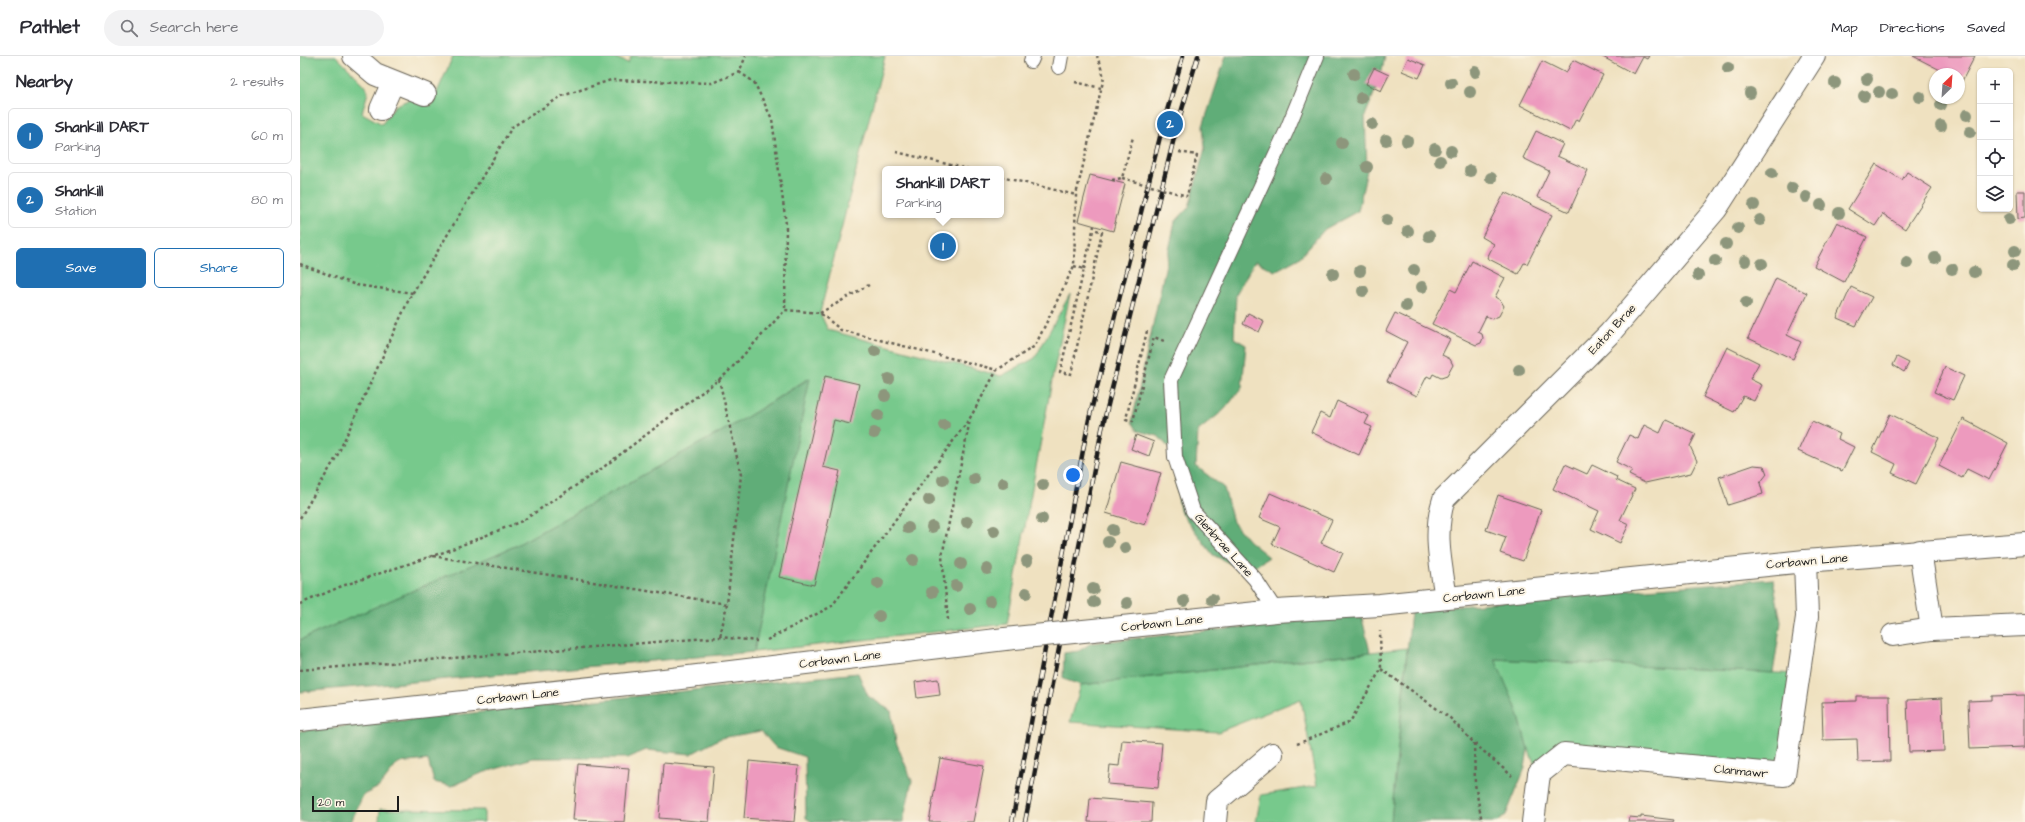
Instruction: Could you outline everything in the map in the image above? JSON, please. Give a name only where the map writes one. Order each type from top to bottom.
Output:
[{"type":"street","points":[[354,56],[375,74],[425,94]]},
{"type":"street","name":"Eaton Brae","points":[[1446,598],[1437,533],[1438,515],[1444,499],[1610,333],[1716,209],[1814,56]]},
{"type":"street","points":[[381,109],[393,82]]},
{"type":"street","name":"Corbawn Lane","points":[[300,720],[664,680],[944,645],[1276,611],[1380,605],[1805,561],[2025,544]]},
{"type":"street","points":[[1920,551],[1932,629]]},
{"type":"street","name":"Clanmawr","points":[[1533,822],[1539,774],[1564,754],[1784,774],[1807,617],[1805,561]]},
{"type":"street","points":[[1893,635],[1932,629],[2025,625]]},
{"type":"street","points":[[1215,822],[1217,801],[1272,754]]},
{"type":"lane","points":[[1186,348],[1286,132],[1317,56]]},
{"type":"lane","name":"Glenbrae Lane","points":[[1186,348],[1171,380],[1175,457],[1193,511],[1255,579],[1276,611]]},
{"type":"path","points":[[300,518],[337,456],[413,293],[512,127],[562,96],[612,80],[712,83],[739,72],[746,56]]},
{"type":"path","points":[[300,670],[720,637],[764,642],[832,606],[970,418],[997,370],[1034,346],[1074,266],[1076,195],[1104,77],[1097,56]]},
{"type":"path","points":[[300,604],[342,586],[432,556],[522,520],[601,469],[720,379],[785,310],[786,224],[772,119],[754,82],[739,72]]},
{"type":"path","points":[[1072,81],[1101,88]]},
{"type":"path","points":[[1122,178],[1133,137]]},
{"type":"path","points":[[896,152],[955,166]]},
{"type":"path","points":[[1112,180],[1122,178],[1187,196],[1197,155],[1179,152]]},
{"type":"path","points":[[1004,178],[1076,195]]},
{"type":"path","points":[[1094,227],[1102,232],[1071,374],[1060,372],[1084,269],[1094,227]]},
{"type":"path","points":[[300,264],[356,285],[413,293]]},
{"type":"path","points":[[1074,266],[1084,269]]},
{"type":"path","points":[[820,313],[869,284]]},
{"type":"path","points":[[785,310],[820,313],[841,330],[997,370]]},
{"type":"path","points":[[1147,331],[1126,419],[1133,421],[1154,337],[1186,348]]},
{"type":"path","points":[[720,379],[740,475],[727,604],[720,637]]},
{"type":"path","points":[[944,645],[948,631],[942,556],[970,418]]},
{"type":"path","points":[[432,556],[727,604]]},
{"type":"path","points":[[1272,754],[1350,722],[1381,669],[1380,605]]},
{"type":"path","points":[[1381,669],[1450,718],[1474,743],[1535,797]]},
{"type":"path","points":[[1474,743],[1474,784],[1482,822]]},
{"type":"green space","points":[[300,56],[336,56],[365,85],[368,92],[362,113],[382,124],[395,106],[410,99],[431,106],[453,56],[611,56],[628,63],[631,56],[885,56],[820,313],[828,330],[1001,376],[1035,358],[1070,294],[1053,375],[1007,624],[754,652],[809,378],[744,419],[515,546],[300,640]]},
{"type":"green space","points":[[1226,56],[1385,56],[1381,76],[1365,116],[1367,170],[1358,211],[1325,229],[1299,258],[1275,271],[1255,261],[1236,294],[1234,338],[1246,345],[1242,388],[1224,410],[1198,431],[1196,466],[1224,488],[1233,522],[1249,541],[1269,557],[1247,572],[1213,555],[1180,511],[1172,451],[1158,436],[1138,431],[1132,422],[1175,222],[1189,207],[1205,148],[1203,126]]},
{"type":"green space","points":[[810,378],[754,652],[300,692],[300,640],[515,546],[744,419]]},
{"type":"green space","points":[[1773,579],[1781,622],[1773,673],[1495,659],[1517,710],[1528,749],[1525,768],[1506,815],[1498,822],[1391,822],[1411,611],[1558,596]]},
{"type":"green space","points":[[1351,616],[1362,618],[1370,652],[1081,685],[1063,679],[1064,653],[1079,651],[1091,643]]},
{"type":"green space","points":[[1407,648],[1391,822],[1256,822],[1261,795],[1317,786],[1301,699],[1218,732],[1070,722],[1081,685]]},
{"type":"green space","points":[[1494,659],[1798,674],[1784,775],[1564,754],[1539,774],[1528,749],[1517,710]]},
{"type":"green space","points":[[858,673],[868,696],[891,711],[896,742],[912,781],[903,822],[812,822],[806,818],[805,757],[775,747],[761,731],[721,738],[691,754],[646,750],[628,758],[533,758],[482,773],[451,786],[434,782],[428,760],[398,763],[379,787],[363,795],[351,822],[300,822],[300,731]]},
{"type":"green space","points":[[380,809],[484,810],[484,822],[379,822]]},
{"type":"building","points":[[1601,56],[1649,56],[1647,59],[1643,57],[1634,74]]},
{"type":"building","points":[[1913,56],[1975,56],[1965,75],[1965,68],[1936,68]]},
{"type":"building","points":[[1408,58],[1425,65],[1419,78],[1402,71]]},
{"type":"building","points":[[1573,60],[1603,75],[1579,121],[1576,119],[1570,131],[1520,105],[1542,61],[1566,73]]},
{"type":"building","points":[[1374,68],[1389,75],[1381,91],[1366,84]]},
{"type":"building","points":[[1536,131],[1563,144],[1557,156],[1588,170],[1569,212],[1537,197],[1549,171],[1523,158]]},
{"type":"building","points":[[1876,164],[1902,180],[1907,172],[1932,188],[1905,229],[1883,214],[1875,226],[1848,209]]},
{"type":"building","points":[[1090,175],[1125,184],[1113,231],[1078,221]]},
{"type":"building","points":[[2017,191],[2025,191],[2025,218],[2018,219]]},
{"type":"building","points":[[1505,192],[1552,215],[1527,264],[1524,263],[1518,274],[1487,258],[1494,244],[1482,237]]},
{"type":"building","points":[[1837,222],[1867,237],[1844,282],[1814,266]]},
{"type":"building","points":[[1472,261],[1505,278],[1495,297],[1501,301],[1504,306],[1499,316],[1492,319],[1486,316],[1478,332],[1482,334],[1483,338],[1481,343],[1476,345],[1432,324],[1450,289],[1456,292]]},
{"type":"building","points":[[1776,278],[1807,293],[1787,335],[1801,342],[1793,359],[1748,338]]},
{"type":"building","points":[[1851,287],[1872,297],[1856,326],[1837,318]]},
{"type":"building","points":[[1248,313],[1264,321],[1259,332],[1243,324]]},
{"type":"building","points":[[1395,313],[1450,339],[1442,355],[1450,359],[1453,365],[1447,376],[1441,378],[1433,374],[1431,378],[1427,376],[1417,396],[1387,381],[1407,342],[1386,331]]},
{"type":"building","points":[[1727,347],[1759,363],[1750,379],[1762,385],[1754,401],[1743,396],[1734,412],[1703,397]]},
{"type":"building","points":[[1897,357],[1909,363],[1904,372],[1893,365]]},
{"type":"building","points":[[1945,367],[1964,376],[1953,400],[1934,392]]},
{"type":"building","points":[[825,376],[859,384],[850,424],[834,420],[823,467],[840,471],[814,585],[779,577]]},
{"type":"building","points":[[1337,401],[1369,416],[1365,424],[1372,427],[1359,455],[1311,432],[1320,413],[1330,418]]},
{"type":"building","points":[[1890,414],[1939,438],[1916,484],[1892,473],[1896,464],[1872,452]]},
{"type":"building","points":[[1963,419],[2008,443],[1989,480],[1967,469],[1962,478],[1939,466]]},
{"type":"building","points":[[1666,420],[1696,434],[1690,446],[1697,461],[1691,473],[1645,483],[1629,475],[1632,470],[1616,462],[1629,435],[1638,439],[1644,425],[1660,433]]},
{"type":"building","points":[[1812,421],[1840,434],[1838,439],[1854,447],[1842,471],[1798,451]]},
{"type":"building","points":[[1136,435],[1154,442],[1149,456],[1131,449]]},
{"type":"building","points":[[1121,462],[1161,473],[1145,525],[1106,513]]},
{"type":"building","points":[[1565,464],[1587,474],[1592,465],[1617,477],[1616,480],[1635,489],[1620,520],[1629,524],[1620,543],[1591,529],[1599,511],[1553,489]]},
{"type":"building","points":[[1754,465],[1764,466],[1767,474],[1760,483],[1763,494],[1728,505],[1719,477]]},
{"type":"building","points":[[1270,493],[1332,520],[1321,543],[1343,553],[1334,572],[1272,544],[1280,527],[1259,518]]},
{"type":"building","points":[[1498,495],[1541,510],[1523,561],[1500,553],[1506,537],[1486,530]]},
{"type":"building","points":[[938,679],[940,695],[917,698],[915,682]]},
{"type":"building","points":[[2025,695],[2025,747],[1970,749],[1968,701],[1992,700],[1992,696]]},
{"type":"building","points":[[1856,696],[1889,696],[1890,761],[1858,762],[1857,739],[1823,740],[1822,702],[1856,701]]},
{"type":"building","points":[[1942,698],[1944,751],[1909,752],[1907,700]]},
{"type":"building","points":[[1122,740],[1162,743],[1158,788],[1108,784],[1110,765],[1119,766]]},
{"type":"building","points":[[940,758],[984,766],[973,822],[929,822]]},
{"type":"building","points":[[749,761],[799,766],[794,822],[744,818]]},
{"type":"building","points":[[663,763],[714,767],[709,822],[659,818]]},
{"type":"building","points":[[578,764],[629,768],[624,822],[573,820]]},
{"type":"building","points":[[1090,798],[1152,803],[1151,822],[1088,822]]},
{"type":"building","points":[[1641,816],[1674,820],[1673,822],[1628,822],[1629,817],[1641,818]]},
{"type":"railway","points":[[1012,822],[1089,419],[1164,121],[1183,56]]},
{"type":"railway","points":[[1025,822],[1102,429],[1177,126],[1198,56]]},
{"type":"place","name":"Shankill","points":[[1170,124]]},
{"type":"place","name":"Shankill DART","points":[[943,246]]}]
